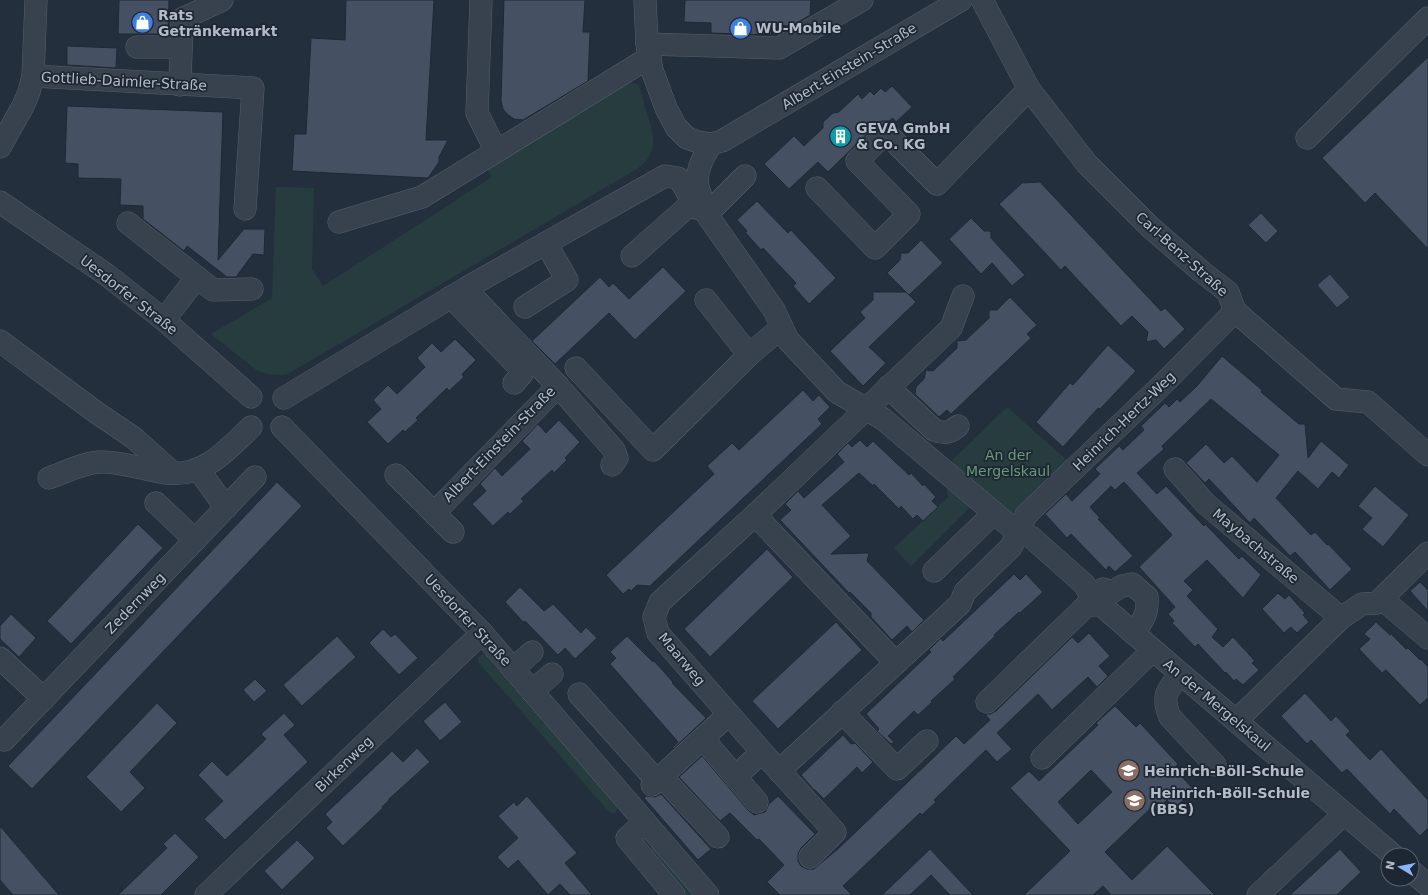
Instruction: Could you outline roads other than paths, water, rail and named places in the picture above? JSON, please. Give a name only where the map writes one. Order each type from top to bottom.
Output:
[{"type":"street","name":"Gottlieb-Daimler-Straße","points":[[0,147],[23,106],[29,92],[33,76],[36,0]]},
{"type":"street","points":[[180,85],[182,19],[222,0]]},
{"type":"street","points":[[481,0],[477,113],[496,151]]},
{"type":"street","points":[[645,0],[652,70],[666,108],[676,127],[687,138],[711,144]]},
{"type":"street","points":[[339,222],[422,197],[496,151],[649,51],[779,48],[862,0]]},
{"type":"street","name":"Albert-Einstein-Straße","points":[[711,144],[722,141],[961,0]]},
{"type":"street","name":"Carl-Benz-Straße","points":[[982,0],[1029,89],[1087,164],[1150,227],[1202,272],[1228,292],[1235,311],[1336,399],[1368,402],[1424,446]]},
{"type":"street","points":[[1307,138],[1428,18]]},
{"type":"street","points":[[137,47],[181,47]]},
{"type":"street","name":"Gottlieb-Daimler-Straße","points":[[33,76],[253,88],[246,209]]},
{"type":"street","points":[[817,188],[875,248],[909,214],[857,161],[886,133],[937,184],[1029,89]]},
{"type":"street","name":"An der Mergelskaul","points":[[711,144],[698,169],[699,190],[704,201],[701,209],[774,310],[788,340],[837,392],[883,419],[1018,533],[1031,537],[1084,584],[1095,599],[1133,633],[1383,847]]},
{"type":"street","points":[[284,398],[459,292],[665,176],[678,178],[701,209]]},
{"type":"street","points":[[632,256],[701,209],[745,176]]},
{"type":"street","name":"Uesdorfer Straße","points":[[0,202],[107,275],[164,320],[251,397]]},
{"type":"street","points":[[128,223],[213,290],[252,288]]},
{"type":"street","points":[[525,307],[567,280],[546,243]]},
{"type":"street","points":[[164,320],[197,277]]},
{"type":"street","points":[[459,292],[517,365],[522,374],[514,383]]},
{"type":"street","name":"Albert-Einstein-Straße","points":[[434,513],[558,386],[476,300],[459,292]]},
{"type":"street","points":[[866,409],[951,328],[963,296]]},
{"type":"street","points":[[706,300],[749,356]]},
{"type":"street","name":"Heinrich-Hertz-Weg","points":[[1018,533],[1026,515],[1166,381],[1235,311]]},
{"type":"street","points":[[576,368],[653,450],[749,356],[782,327]]},
{"type":"street","points":[[0,341],[97,413],[134,438],[174,473]]},
{"type":"street","points":[[558,386],[614,450],[617,458],[612,465]]},
{"type":"street","points":[[888,388],[934,430],[941,433],[948,432],[958,426]]},
{"type":"street","points":[[272,390],[279,393],[284,398],[287,404],[288,416],[282,427],[278,430],[267,433],[256,430],[252,427],[246,415],[247,403],[251,397],[257,392],[272,390]]},
{"type":"street","name":"Maarweg","points":[[810,857],[835,832],[762,752],[658,633],[654,617],[660,602],[866,409]]},
{"type":"street","points":[[49,478],[73,469],[101,462],[174,473],[186,473],[198,469],[225,453],[252,427]]},
{"type":"street","name":"Uesdorfer Straße","points":[[282,427],[482,633],[708,895]]},
{"type":"street","points":[[198,469],[226,508]]},
{"type":"street","name":"Maybachstraße","points":[[1175,469],[1206,504],[1341,618]]},
{"type":"street","points":[[396,476],[453,532]]},
{"type":"street","name":"Zedernweg","points":[[4,740],[255,477]]},
{"type":"street","points":[[156,503],[195,540]]},
{"type":"street","points":[[934,571],[994,513]]},
{"type":"street","points":[[754,515],[896,663]]},
{"type":"street","points":[[779,771],[960,604],[965,592],[1011,548],[1018,533]]},
{"type":"street","points":[[1236,720],[1341,618],[1362,604],[1377,603],[1428,553]]},
{"type":"street","points":[[987,702],[1095,599],[1103,589],[1112,592],[1122,586],[1132,584],[1147,597],[1148,609],[1143,622],[1133,633]]},
{"type":"street","points":[[1382,599],[1428,638]]},
{"type":"street","name":"Birkenweg","points":[[206,895],[482,633]]},
{"type":"street","points":[[1042,758],[1153,650]]},
{"type":"street","points":[[513,669],[532,652]]},
{"type":"street","points":[[0,658],[44,699]]},
{"type":"street","points":[[532,691],[552,674]]},
{"type":"street","points":[[1181,674],[1167,690],[1165,699],[1166,708],[1170,717],[1215,764]]},
{"type":"street","points":[[579,694],[657,781],[718,837]]},
{"type":"street","points":[[842,712],[897,769],[927,741]]},
{"type":"street","points":[[657,781],[729,714]]},
{"type":"street","points":[[710,747],[757,802]]},
{"type":"street","points":[[735,777],[762,752]]},
{"type":"street","points":[[1258,895],[1344,814]]},
{"type":"street","points":[[645,822],[627,838],[674,895]]},
{"type":"street","points":[[1420,878],[1428,885]]},
{"type":"place","name":"Rats Getränkemarkt","points":[[143,23]]},
{"type":"place","name":"WU-Mobile","points":[[741,28]]},
{"type":"place","name":"GEVA GmbH & Co. KG","points":[[840,136]]},
{"type":"place","name":"Heinrich-Böll-Schule","points":[[1128,771]]},
{"type":"place","name":"Heinrich-Böll-Schule (BBS)","points":[[1134,801]]}]
